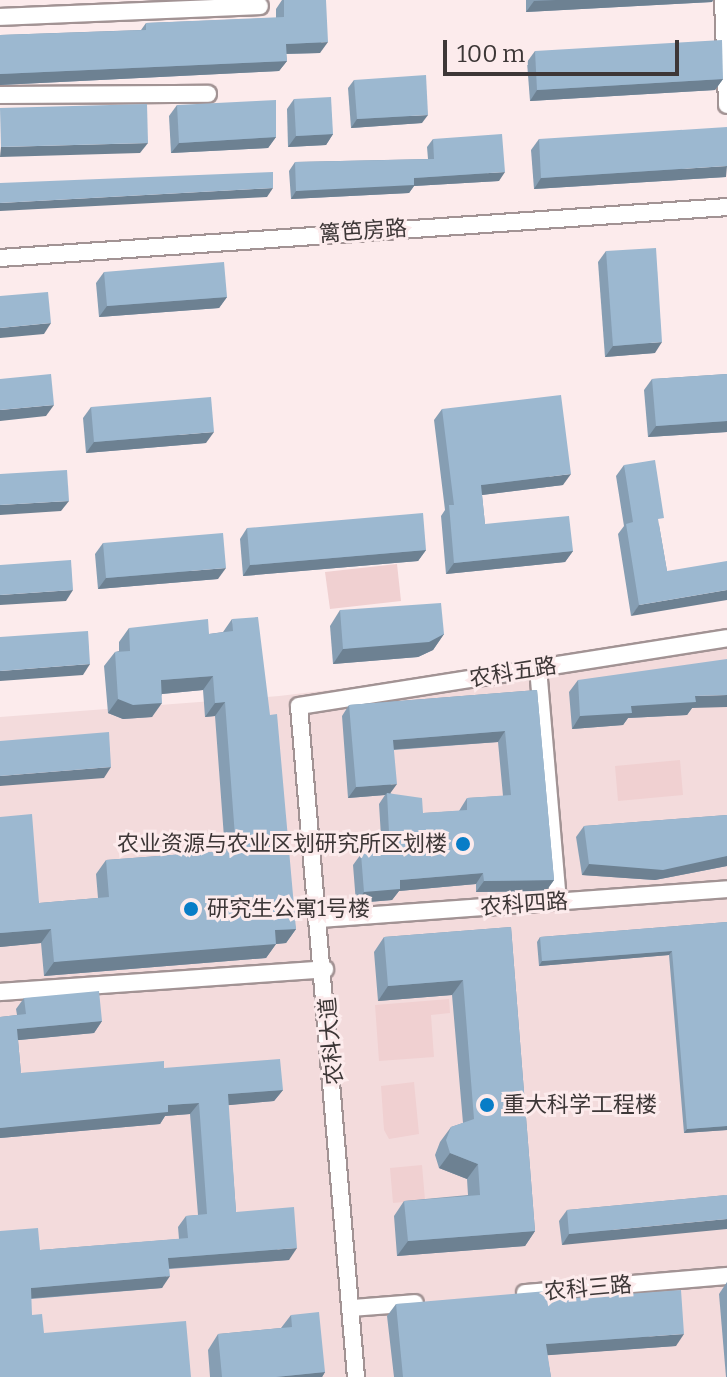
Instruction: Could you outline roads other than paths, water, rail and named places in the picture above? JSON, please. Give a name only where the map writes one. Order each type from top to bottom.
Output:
[{"type":"street","points":[[723,0],[727,105]]},
{"type":"street","points":[[0,17],[260,6]]},
{"type":"street","points":[[0,95],[208,94]]},
{"type":"street","name":"篱笆房路","points":[[0,258],[727,207]]},
{"type":"street","name":"农科五路","points":[[299,706],[727,638]]},
{"type":"street","points":[[538,668],[558,901]]},
{"type":"street","name":"农科大道","points":[[299,706],[321,919],[356,1377]]},
{"type":"street","name":"农科四路","points":[[321,919],[727,889]]},
{"type":"street","points":[[0,992],[325,969]]},
{"type":"street","name":"农科三路","points":[[509,1295],[727,1276]]},
{"type":"street","points":[[352,1308],[431,1301]]},
{"type":"place","name":"农业资源与农业区划研究所区划楼","points":[[463,844]]},
{"type":"place","name":"研究生公寓1号楼","points":[[191,909]]},
{"type":"place","name":"重大科学工程楼","points":[[487,1105]]}]
